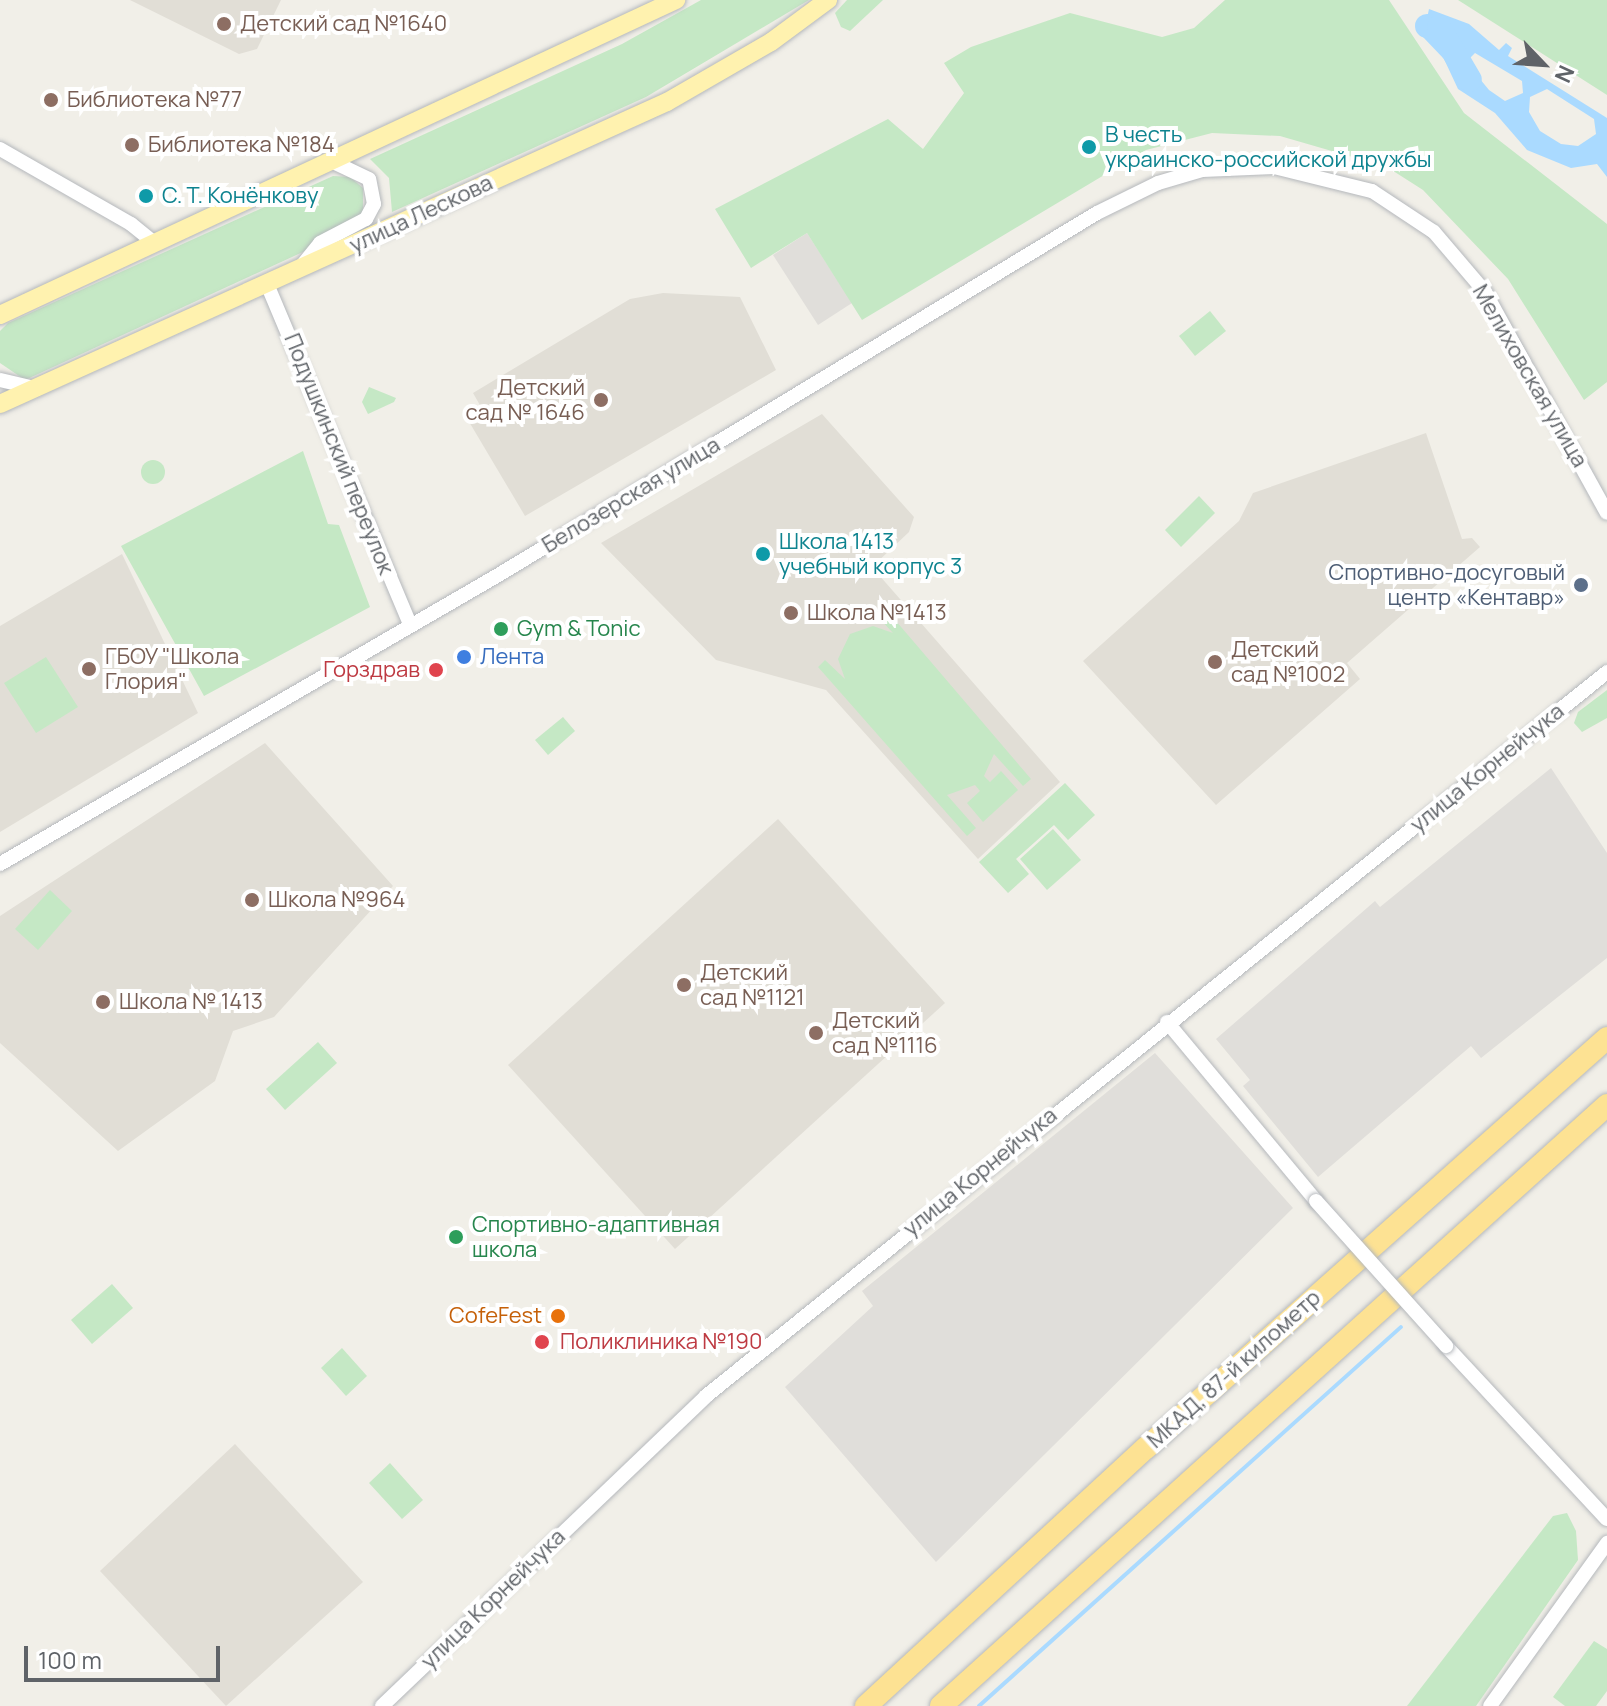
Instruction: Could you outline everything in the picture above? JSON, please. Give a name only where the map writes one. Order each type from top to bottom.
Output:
[{"type":"highway","name":"МКАД, 87-й километр","points":[[866,1706],[1146,1448],[1607,1038]]},
{"type":"highway","points":[[941,1706],[1607,1105]]},
{"type":"main road","points":[[0,315],[676,0]]},
{"type":"main road","name":"улица Лескова","points":[[0,404],[667,102],[771,42],[828,0]]},
{"type":"street","points":[[0,149],[131,224],[153,242]]},
{"type":"street","points":[[297,271],[320,243],[366,219],[374,204],[369,179],[329,160]]},
{"type":"street","name":"Мелиховская улица","points":[[1274,167],[1372,191],[1434,232],[1485,292],[1607,513]]},
{"type":"street","name":"Белозерская улица","points":[[0,864],[410,625],[1097,213],[1158,183],[1202,170],[1274,167]]},
{"type":"street","name":"Подушкинский переулок","points":[[267,284],[410,625]]},
{"type":"street","points":[[0,380],[37,388]]},
{"type":"street","name":"улица Корнейчука","points":[[382,1706],[706,1396],[1167,1022],[1607,672]]},
{"type":"street","points":[[1167,1022],[1316,1201],[1607,1519]]},
{"type":"street","points":[[1490,1706],[1607,1543]]},
{"type":"shaded area","name":"Детский сад №1640","points":[[130,0],[281,0],[257,49],[239,54]]},
{"type":"shaded area","points":[[807,233],[852,303],[818,325],[773,255]]},
{"type":"shaded area","name":"Детский сад № 1646","points":[[663,293],[740,297],[776,370],[525,516],[468,420],[481,407],[473,393],[630,299]]},
{"type":"shaded area","name":"Школа №1413","points":[[822,414],[914,517],[909,532],[872,567],[1060,782],[978,859],[826,690],[716,660],[601,543]]},
{"type":"shaded area","points":[[1426,433],[1462,539],[1472,538],[1480,547],[1347,663],[1360,679],[1216,805],[1083,661],[1239,521],[1253,493]]},
{"type":"shaded area","name":"ГБОУ \"Школа Глория\"","points":[[122,554],[198,713],[0,832],[0,626]]},
{"type":"shaded area","points":[[265,743],[393,886],[274,1017],[233,1031],[215,1081],[118,1151],[0,1043],[0,916]]},
{"type":"shaded area","points":[[1551,768],[1607,853],[1607,958],[1481,1058],[1471,1046],[1318,1177],[1243,1086],[1250,1080],[1216,1039],[1375,901],[1380,907]]},
{"type":"shaded area","name":"Детский сад №1121","points":[[778,819],[945,1003],[675,1249],[508,1065]]},
{"type":"shaded area","points":[[1155,1053],[1293,1208],[936,1562],[785,1387],[873,1306],[862,1291]]},
{"type":"shaded area","points":[[235,1444],[363,1582],[226,1706],[100,1571]]},
{"type":"green space","points":[[701,0],[809,0],[646,97],[392,212],[389,178],[370,159],[622,44]]},
{"type":"green space","points":[[847,0],[883,0],[850,31],[841,27],[835,13]]},
{"type":"green space","points":[[1225,0],[1389,0],[1464,113],[1607,224],[1607,382],[1584,400],[1508,279],[1423,190],[1387,167],[1280,136],[1212,133],[1146,150],[862,320],[807,233],[751,268],[715,209],[888,119],[923,149],[964,93],[944,63],[971,47],[1070,13],[1162,37],[1194,28]]},
{"type":"green space","points":[[1458,0],[1607,0],[1607,95]]},
{"type":"green space","points":[[333,176],[350,177],[363,188],[363,215],[305,251],[25,380],[0,363],[0,331],[8,323]]},
{"type":"green space","points":[[1210,311],[1226,331],[1195,356],[1179,336]]},
{"type":"green space","points":[[369,387],[396,398],[394,402],[368,414],[362,402]]},
{"type":"green space","points":[[303,451],[328,524],[339,525],[370,607],[204,696],[121,546]]},
{"type":"green space","points":[[153,460],[162,463],[165,472],[162,481],[153,484],[144,481],[141,472],[144,463]]},
{"type":"green space","points":[[1199,496],[1215,513],[1181,547],[1165,530]]},
{"type":"green space","points":[[884,607],[1031,779],[1023,786],[994,754],[984,776],[990,782],[1001,771],[1018,790],[983,822],[967,803],[980,791],[975,785],[947,795],[976,828],[967,836],[818,667],[825,660],[845,679],[838,659],[850,634],[873,626],[893,633],[876,615]]},
{"type":"green space","points":[[46,657],[78,707],[36,733],[4,683]]},
{"type":"green space","points":[[1607,690],[1607,718],[1582,732],[1574,723],[1578,712]]},
{"type":"green space","points":[[563,717],[575,731],[548,755],[535,740]]},
{"type":"green space","points":[[1065,783],[1095,815],[1068,840],[1054,825],[1016,859],[1029,874],[1008,893],[979,862]]},
{"type":"green space","points":[[1053,829],[1081,860],[1047,890],[1020,859]]},
{"type":"green space","points":[[50,890],[72,911],[38,950],[15,929]]},
{"type":"green space","points":[[318,1042],[337,1063],[285,1110],[266,1089]]},
{"type":"green space","points":[[112,1284],[133,1308],[92,1344],[71,1320]]},
{"type":"green space","points":[[342,1348],[367,1376],[346,1396],[321,1368]]},
{"type":"green space","points":[[390,1463],[423,1500],[402,1519],[369,1483]]},
{"type":"green space","points":[[1567,1513],[1576,1531],[1578,1560],[1476,1706],[1407,1706],[1553,1516]]},
{"type":"green space","points":[[1594,1641],[1607,1649],[1607,1691],[1596,1706],[1565,1706],[1553,1697]]},
{"type":"water","points":[[1429,9],[1469,24],[1499,50],[1506,43],[1512,48],[1508,56],[1607,118],[1607,177],[1597,164],[1571,168],[1527,150],[1495,113],[1458,89],[1444,59],[1423,37]],"holes":[[[1475,53],[1522,81],[1523,93],[1505,101],[1489,90],[1466,62]],[[1547,89],[1594,119],[1596,134],[1578,146],[1561,144],[1540,131],[1529,112],[1530,97]]]},
{"type":"waterway","points":[[1427,26],[1439,27],[1470,80]]},
{"type":"waterway","points":[[979,1706],[1401,1327]]},
{"type":"place","name":"Детский сад №1640","points":[[224,24]]},
{"type":"place","name":"Библиотека №77","points":[[51,100]]},
{"type":"place","name":"Библиотека №184","points":[[132,145]]},
{"type":"place","name":"В честь украинско-российской дружбы","points":[[1089,147]]},
{"type":"place","name":"С. Т. Конёнкову","points":[[146,196]]},
{"type":"place","name":"Детский сад № 1646","points":[[601,400]]},
{"type":"place","name":"Школа 1413 учебный корпус 3","points":[[763,554]]},
{"type":"place","name":"Спортивно-досуговый центр «Кентавр»","points":[[1581,585]]},
{"type":"place","name":"Школа №1413","points":[[791,613]]},
{"type":"place","name":"Gym & Tonic","points":[[501,629]]},
{"type":"place","name":"Лента","points":[[464,657]]},
{"type":"place","name":"Детский сад №1002","points":[[1215,662]]},
{"type":"place","name":"ГБОУ \"Школа Глория\"","points":[[89,669]]},
{"type":"place","name":"Горздрав","points":[[436,670]]},
{"type":"place","name":"Школа №964","points":[[252,900]]},
{"type":"place","name":"Детский сад №1121","points":[[684,985]]},
{"type":"place","name":"Школа № 1413","points":[[103,1002]]},
{"type":"place","name":"Детский сад №1116","points":[[816,1033]]},
{"type":"place","name":"Спортивно-адаптивная школа","points":[[456,1237]]},
{"type":"place","name":"CofeFest","points":[[558,1316]]},
{"type":"place","name":"Поликлиника №190","points":[[542,1342]]}]
